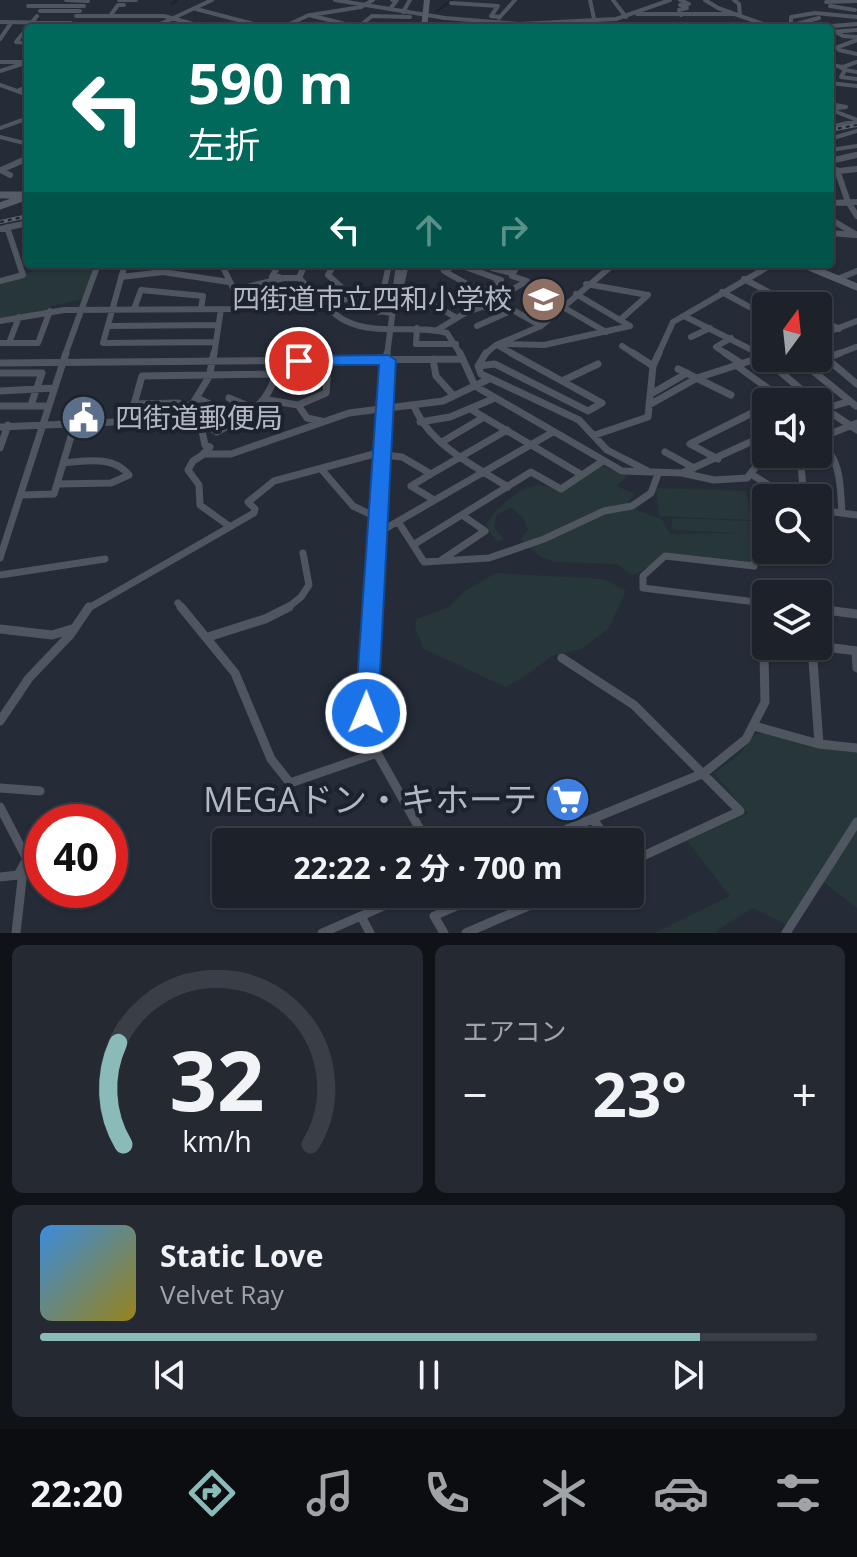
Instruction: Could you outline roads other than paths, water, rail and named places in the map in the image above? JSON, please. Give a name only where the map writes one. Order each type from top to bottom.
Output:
[{"type":"main road","points":[[424,24],[427,0]]},
{"type":"main road","points":[[0,195],[24,195]]},
{"type":"main road","points":[[0,206],[24,197]]},
{"type":"main road","points":[[813,268],[857,287]]},
{"type":"street","points":[[66,0],[87,2]]},
{"type":"street","points":[[119,0],[136,0]]},
{"type":"street","points":[[163,24],[212,0]]},
{"type":"street","points":[[335,0],[358,2],[366,6]]},
{"type":"street","points":[[366,6],[373,0]]},
{"type":"street","points":[[387,9],[391,0]]},
{"type":"street","points":[[403,12],[410,0]]},
{"type":"street","points":[[465,0],[514,1]]},
{"type":"street","points":[[590,0],[595,24]]},
{"type":"street","points":[[613,0],[627,17]]},
{"type":"street","points":[[550,24],[627,17],[670,0]]},
{"type":"street","points":[[680,0],[689,4],[680,5],[687,8],[679,10],[681,15]]},
{"type":"street","points":[[705,0],[763,24]]},
{"type":"street","points":[[718,8],[733,0],[739,4],[737,15]]},
{"type":"street","points":[[495,23],[514,1]]},
{"type":"street","points":[[850,24],[832,13],[826,2],[857,1]]},
{"type":"street","points":[[28,6],[87,2]]},
{"type":"street","points":[[70,24],[87,2]]},
{"type":"street","points":[[451,3],[498,6],[491,16],[500,17]]},
{"type":"street","points":[[110,16],[118,5],[124,5]]},
{"type":"street","points":[[290,24],[309,15],[366,6],[503,24]]},
{"type":"street","points":[[830,6],[855,10]]},
{"type":"street","points":[[196,9],[251,24]]},
{"type":"street","points":[[32,23],[39,13],[176,19],[194,24]]},
{"type":"street","points":[[809,13],[827,24]]},
{"type":"street","points":[[819,18],[791,23],[791,17],[809,13],[857,17]]},
{"type":"street","points":[[633,14],[737,15]]},
{"type":"street","points":[[309,15],[342,24]]},
{"type":"street","points":[[362,24],[372,16],[424,16]]},
{"type":"street","points":[[0,22],[44,24]]},
{"type":"street","points":[[0,39],[11,23]]},
{"type":"street","points":[[834,29],[857,24]]},
{"type":"street","points":[[834,29],[857,30]]},
{"type":"street","points":[[834,30],[843,36],[857,38]]},
{"type":"street","points":[[24,32],[16,42],[24,43]]},
{"type":"street","points":[[834,49],[857,38]]},
{"type":"street","points":[[837,49],[857,54]]},
{"type":"street","points":[[0,62],[24,63]]},
{"type":"street","points":[[842,69],[857,62]]},
{"type":"street","points":[[0,71],[24,64]]},
{"type":"street","points":[[834,66],[857,72]]},
{"type":"street","points":[[842,69],[841,77],[857,79]]},
{"type":"street","points":[[834,83],[857,86]]},
{"type":"street","points":[[0,85],[24,94]]},
{"type":"street","points":[[17,91],[24,88]]},
{"type":"street","points":[[834,109],[857,120]]},
{"type":"street","points":[[0,128],[24,119]]},
{"type":"street","points":[[834,120],[844,124]]},
{"type":"street","points":[[834,126],[857,120]]},
{"type":"street","points":[[834,138],[857,131]]},
{"type":"street","points":[[834,161],[856,157],[848,136]]},
{"type":"street","points":[[0,137],[24,143]]},
{"type":"street","points":[[834,149],[854,146]]},
{"type":"street","points":[[10,175],[1,170],[24,160]]},
{"type":"street","points":[[834,163],[846,169]]},
{"type":"street","points":[[857,169],[834,171],[857,216]]},
{"type":"street","points":[[834,183],[842,183]]},
{"type":"street","points":[[834,203],[857,202]]},
{"type":"street","points":[[834,221],[857,235]]},
{"type":"street","points":[[0,281],[23,275],[3,228],[24,224]]},
{"type":"street","points":[[834,233],[857,235]]},
{"type":"street","points":[[0,558],[3,540],[22,495],[41,425],[96,268]]},
{"type":"street","points":[[124,268],[103,343],[215,342]]},
{"type":"street","points":[[163,272],[164,268]]},
{"type":"street","points":[[187,276],[190,268]]},
{"type":"street","points":[[223,268],[234,290],[284,278]]},
{"type":"street","points":[[277,268],[272,277],[299,278],[345,321],[389,328],[437,330],[452,337],[475,386],[626,472],[682,473],[720,481],[747,478],[755,468]]},
{"type":"street","points":[[299,278],[303,268]]},
{"type":"street","points":[[332,268],[328,275],[364,308],[391,313]]},
{"type":"street","points":[[379,312],[379,294],[388,268]]},
{"type":"street","points":[[398,268],[389,328],[366,709],[377,753],[419,828]]},
{"type":"street","points":[[405,268],[401,285],[455,317]]},
{"type":"street","points":[[450,268],[444,271],[541,326]]},
{"type":"street","points":[[469,268],[501,280],[481,292]]},
{"type":"street","points":[[437,330],[455,317],[496,301],[527,281],[492,268]]},
{"type":"street","points":[[511,273],[515,268]]},
{"type":"street","points":[[608,268],[586,284],[541,326],[499,345],[481,357],[478,366],[481,374],[489,379],[579,420],[595,435],[600,445],[616,456],[656,474]]},
{"type":"street","points":[[595,435],[648,417],[653,366],[673,322],[765,268]]},
{"type":"street","points":[[840,278],[857,271]]},
{"type":"street","points":[[121,277],[163,272],[229,282]]},
{"type":"street","points":[[744,279],[769,292]]},
{"type":"street","points":[[586,284],[648,295],[620,320]]},
{"type":"street","points":[[134,309],[141,290],[203,296],[201,309]]},
{"type":"street","points":[[0,321],[50,311],[258,306],[312,291]]},
{"type":"street","points":[[722,292],[752,308]]},
{"type":"street","points":[[499,345],[544,345],[630,326],[576,294]]},
{"type":"street","points":[[327,305],[353,297]]},
{"type":"street","points":[[563,307],[606,332]]},
{"type":"street","points":[[0,448],[4,426],[161,420],[187,410],[199,399],[209,375],[221,309]]},
{"type":"street","points":[[477,326],[513,310]]},
{"type":"street","points":[[0,343],[38,343],[50,311]]},
{"type":"street","points":[[684,316],[752,349]]},
{"type":"street","points":[[9,343],[19,317]]},
{"type":"street","points":[[832,331],[857,321]]},
{"type":"street","points":[[108,326],[218,325]]},
{"type":"street","points":[[832,325],[839,329]]},
{"type":"street","points":[[417,328],[416,344],[456,344]]},
{"type":"street","points":[[691,337],[710,328]]},
{"type":"street","points":[[731,338],[716,347],[766,388]]},
{"type":"street","points":[[478,366],[495,364],[588,411],[602,403],[499,345]]},
{"type":"street","points":[[622,346],[653,366]]},
{"type":"street","points":[[832,356],[856,347]]},
{"type":"street","points":[[433,359],[436,376],[454,396]]},
{"type":"street","points":[[0,363],[462,359]]},
{"type":"street","points":[[649,405],[697,378],[752,360]]},
{"type":"street","points":[[832,362],[857,384]]},
{"type":"street","points":[[562,381],[598,364]]},
{"type":"street","points":[[134,404],[178,403],[217,432],[268,400],[274,391],[277,367],[328,368],[326,393],[298,405],[268,400]]},
{"type":"street","points":[[678,369],[731,395]]},
{"type":"street","points":[[782,372],[800,388]]},
{"type":"street","points":[[813,372],[847,402],[856,406]]},
{"type":"street","points":[[0,373],[42,373],[31,405]]},
{"type":"street","points":[[651,394],[687,373]]},
{"type":"street","points":[[129,422],[142,376],[277,374]]},
{"type":"street","points":[[201,455],[231,454],[321,421],[414,406],[454,396],[489,379]]},
{"type":"street","points":[[0,391],[54,388]]},
{"type":"street","points":[[229,398],[255,409]]},
{"type":"street","points":[[420,422],[472,410],[495,398]]},
{"type":"street","points":[[199,399],[241,419]]},
{"type":"street","points":[[832,404],[847,402]]},
{"type":"street","points":[[298,405],[307,418],[321,421]]},
{"type":"street","points":[[0,406],[48,406]]},
{"type":"street","points":[[414,406],[420,422],[442,442],[508,487]]},
{"type":"street","points":[[472,410],[582,475]]},
{"type":"street","points":[[718,459],[690,444],[752,413]]},
{"type":"street","points":[[832,415],[857,430]]},
{"type":"street","points":[[442,442],[484,417]]},
{"type":"street","points":[[22,495],[54,494],[75,423]]},
{"type":"street","points":[[832,432],[857,423]]},
{"type":"street","points":[[209,426],[202,431],[205,445],[210,447],[193,461],[188,470],[199,485],[200,505],[229,526]]},
{"type":"street","points":[[434,500],[411,486],[507,430]]},
{"type":"street","points":[[376,534],[553,432]]},
{"type":"street","points":[[682,473],[752,442]]},
{"type":"street","points":[[665,452],[695,469]]},
{"type":"street","points":[[832,452],[837,460],[842,513]]},
{"type":"street","points":[[0,721],[29,678],[70,635],[90,605],[254,513],[255,509],[248,502],[271,483],[286,475],[322,470],[367,454],[396,454],[431,474]]},
{"type":"street","points":[[413,545],[531,472],[561,489],[603,461]]},
{"type":"street","points":[[57,484],[111,483],[129,475],[126,469],[112,462],[63,463]]},
{"type":"street","points":[[322,470],[337,489],[368,517],[376,517]]},
{"type":"street","points":[[399,523],[424,562],[489,558],[544,539],[604,511],[632,506],[651,493],[656,474]]},
{"type":"street","points":[[751,474],[767,484]]},
{"type":"street","points":[[832,512],[857,515]]},
{"type":"street","points":[[439,562],[485,531],[462,515]]},
{"type":"street","points":[[208,637],[240,624],[271,620],[281,609],[296,604],[309,585],[303,553]]},
{"type":"street","points":[[752,602],[643,588],[643,576],[665,556],[754,564]]},
{"type":"street","points":[[0,575],[105,559]]},
{"type":"street","points":[[178,603],[235,673],[271,759],[290,783],[377,753]]},
{"type":"street","points":[[832,611],[857,614]]},
{"type":"street","points":[[0,629],[52,635],[72,629]]},
{"type":"street","points":[[832,648],[856,651],[857,668]]},
{"type":"street","points":[[562,658],[634,705],[740,811],[644,856]]},
{"type":"street","points":[[571,828],[704,773],[730,754],[754,726],[765,702],[766,660]]},
{"type":"street","points":[[816,660],[819,744]]},
{"type":"street","points":[[754,726],[819,744],[857,748]]},
{"type":"street","points":[[0,788],[40,791]]},
{"type":"street","points":[[0,807],[27,859],[16,933]]},
{"type":"street","points":[[593,819],[599,828]]},
{"type":"street","points":[[786,933],[796,921],[837,846],[857,822]]},
{"type":"street","points":[[0,877],[18,875],[23,871]]},
{"type":"street","points":[[322,933],[379,908]]},
{"type":"street","points":[[444,933],[434,916],[452,908]]},
{"type":"street","points":[[466,933],[524,908]]},
{"type":"street","points":[[361,916],[370,933]]},
{"type":"waterway","points":[[172,4],[177,0]]},
{"type":"waterway","points":[[437,11],[452,0]]},
{"type":"railway","points":[[834,129],[857,125]]},
{"type":"railway","points":[[0,222],[24,217]]},
{"type":"place","name":"四街道市立四和小学校","points":[[543,299]]},
{"type":"place","name":"四街道郵便局","points":[[84,418]]},
{"type":"place","name":"MEGAドン・キホーテ","points":[[568,800]]}]
